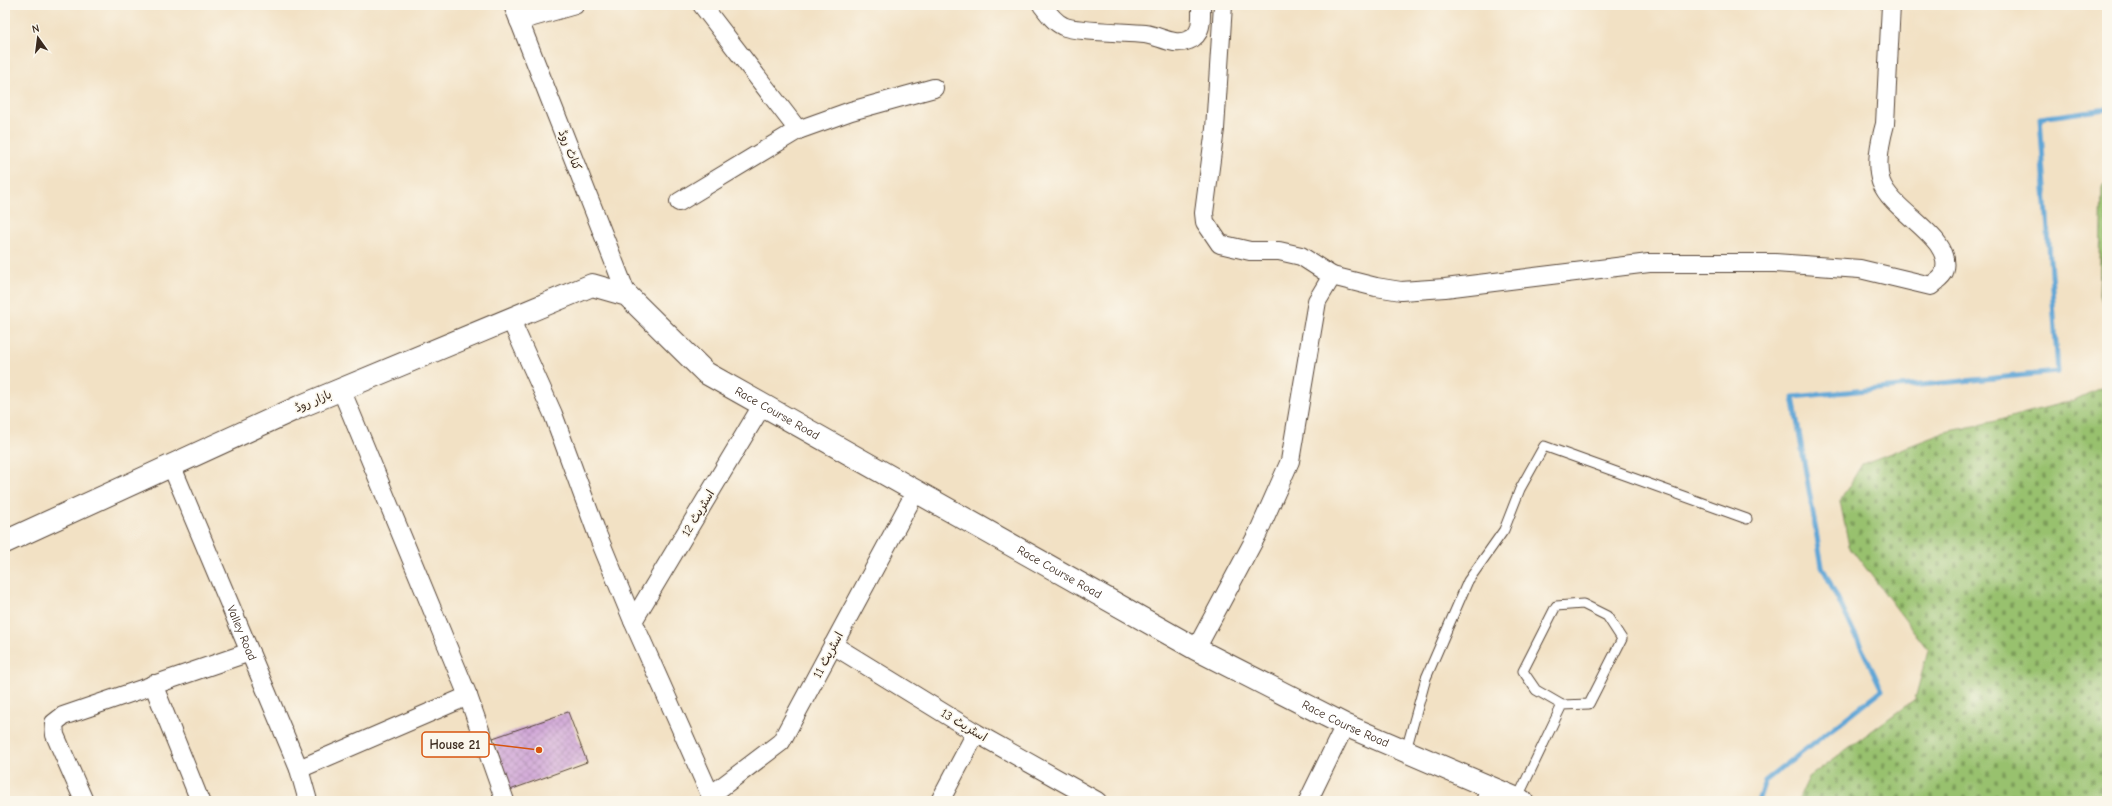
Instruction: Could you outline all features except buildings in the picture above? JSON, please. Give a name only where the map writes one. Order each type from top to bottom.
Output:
[{"type":"street","points":[[516,13],[575,5]]},
{"type":"street","points":[[702,5],[798,130]]},
{"type":"street","points":[[1042,5],[1051,17],[1064,27],[1148,34],[1172,42],[1190,40],[1196,35],[1201,20],[1201,5]]},
{"type":"street","points":[[1224,5],[1215,129],[1204,213],[1205,222],[1220,244],[1250,251],[1279,251],[1301,256],[1332,276],[1376,287],[1401,291],[1460,287],[1649,263],[1775,263],[1860,269],[1931,286],[1944,274],[1946,260],[1942,248],[1933,236],[1905,213],[1887,194],[1881,180],[1879,162],[1880,143],[1885,124],[1891,5]]},
{"type":"street","name":"کناٹ روڈ","points":[[516,13],[627,294]]},
{"type":"street","points":[[679,202],[798,130],[851,111],[934,88]]},
{"type":"street","points":[[1196,649],[1258,533],[1290,462],[1317,301],[1332,276]]},
{"type":"street","name":"بازار روڈ","points":[[5,542],[341,389],[592,285],[627,294]]},
{"type":"street","name":"Race Course Road","points":[[627,294],[706,373],[1196,649],[1345,725],[1406,750],[1488,795],[1520,800]]},
{"type":"street","points":[[510,318],[553,414],[598,536],[633,621],[712,798]]},
{"type":"street","points":[[341,389],[468,696],[505,801]]},
{"type":"street","name":"اسٹریٹ 12","points":[[633,621],[763,404]]},
{"type":"street","name":"Valley Road","points":[[172,467],[299,770],[308,801]]},
{"type":"street","name":"اسٹریٹ 11","points":[[712,798],[781,742],[916,490]]},
{"type":"street","name":"اسٹریٹ 13","points":[[833,645],[976,733],[1097,801]]},
{"type":"street","points":[[84,801],[55,735],[54,723],[62,716],[250,652]]},
{"type":"street","points":[[154,684],[200,801]]},
{"type":"street","points":[[299,770],[468,696]]},
{"type":"street","points":[[1308,801],[1345,725]]},
{"type":"street","points":[[940,801],[976,733]]},
{"type":"lane","points":[[1406,750],[1426,678],[1468,581],[1504,530],[1520,489],[1544,446],[1747,519]]},
{"type":"lane","points":[[1583,604],[1607,616],[1622,639],[1588,704],[1562,705],[1536,690],[1523,671],[1556,606],[1583,604]]},
{"type":"lane","points":[[1520,800],[1562,705]]},
{"type":"green space","points":[[2107,182],[2107,308],[2099,296],[2102,187]]},
{"type":"green space","points":[[2107,385],[2107,801],[1798,801],[1809,777],[1915,699],[1928,650],[1849,546],[1840,501],[1862,464],[1946,432],[1992,422],[2074,400]]},
{"type":"waterway","points":[[1758,801],[1765,781],[1882,690],[1822,566],[1793,397],[2058,372],[2040,118],[2107,109]]},
{"type":"place","name":"House 21","points":[[539,750]]}]
